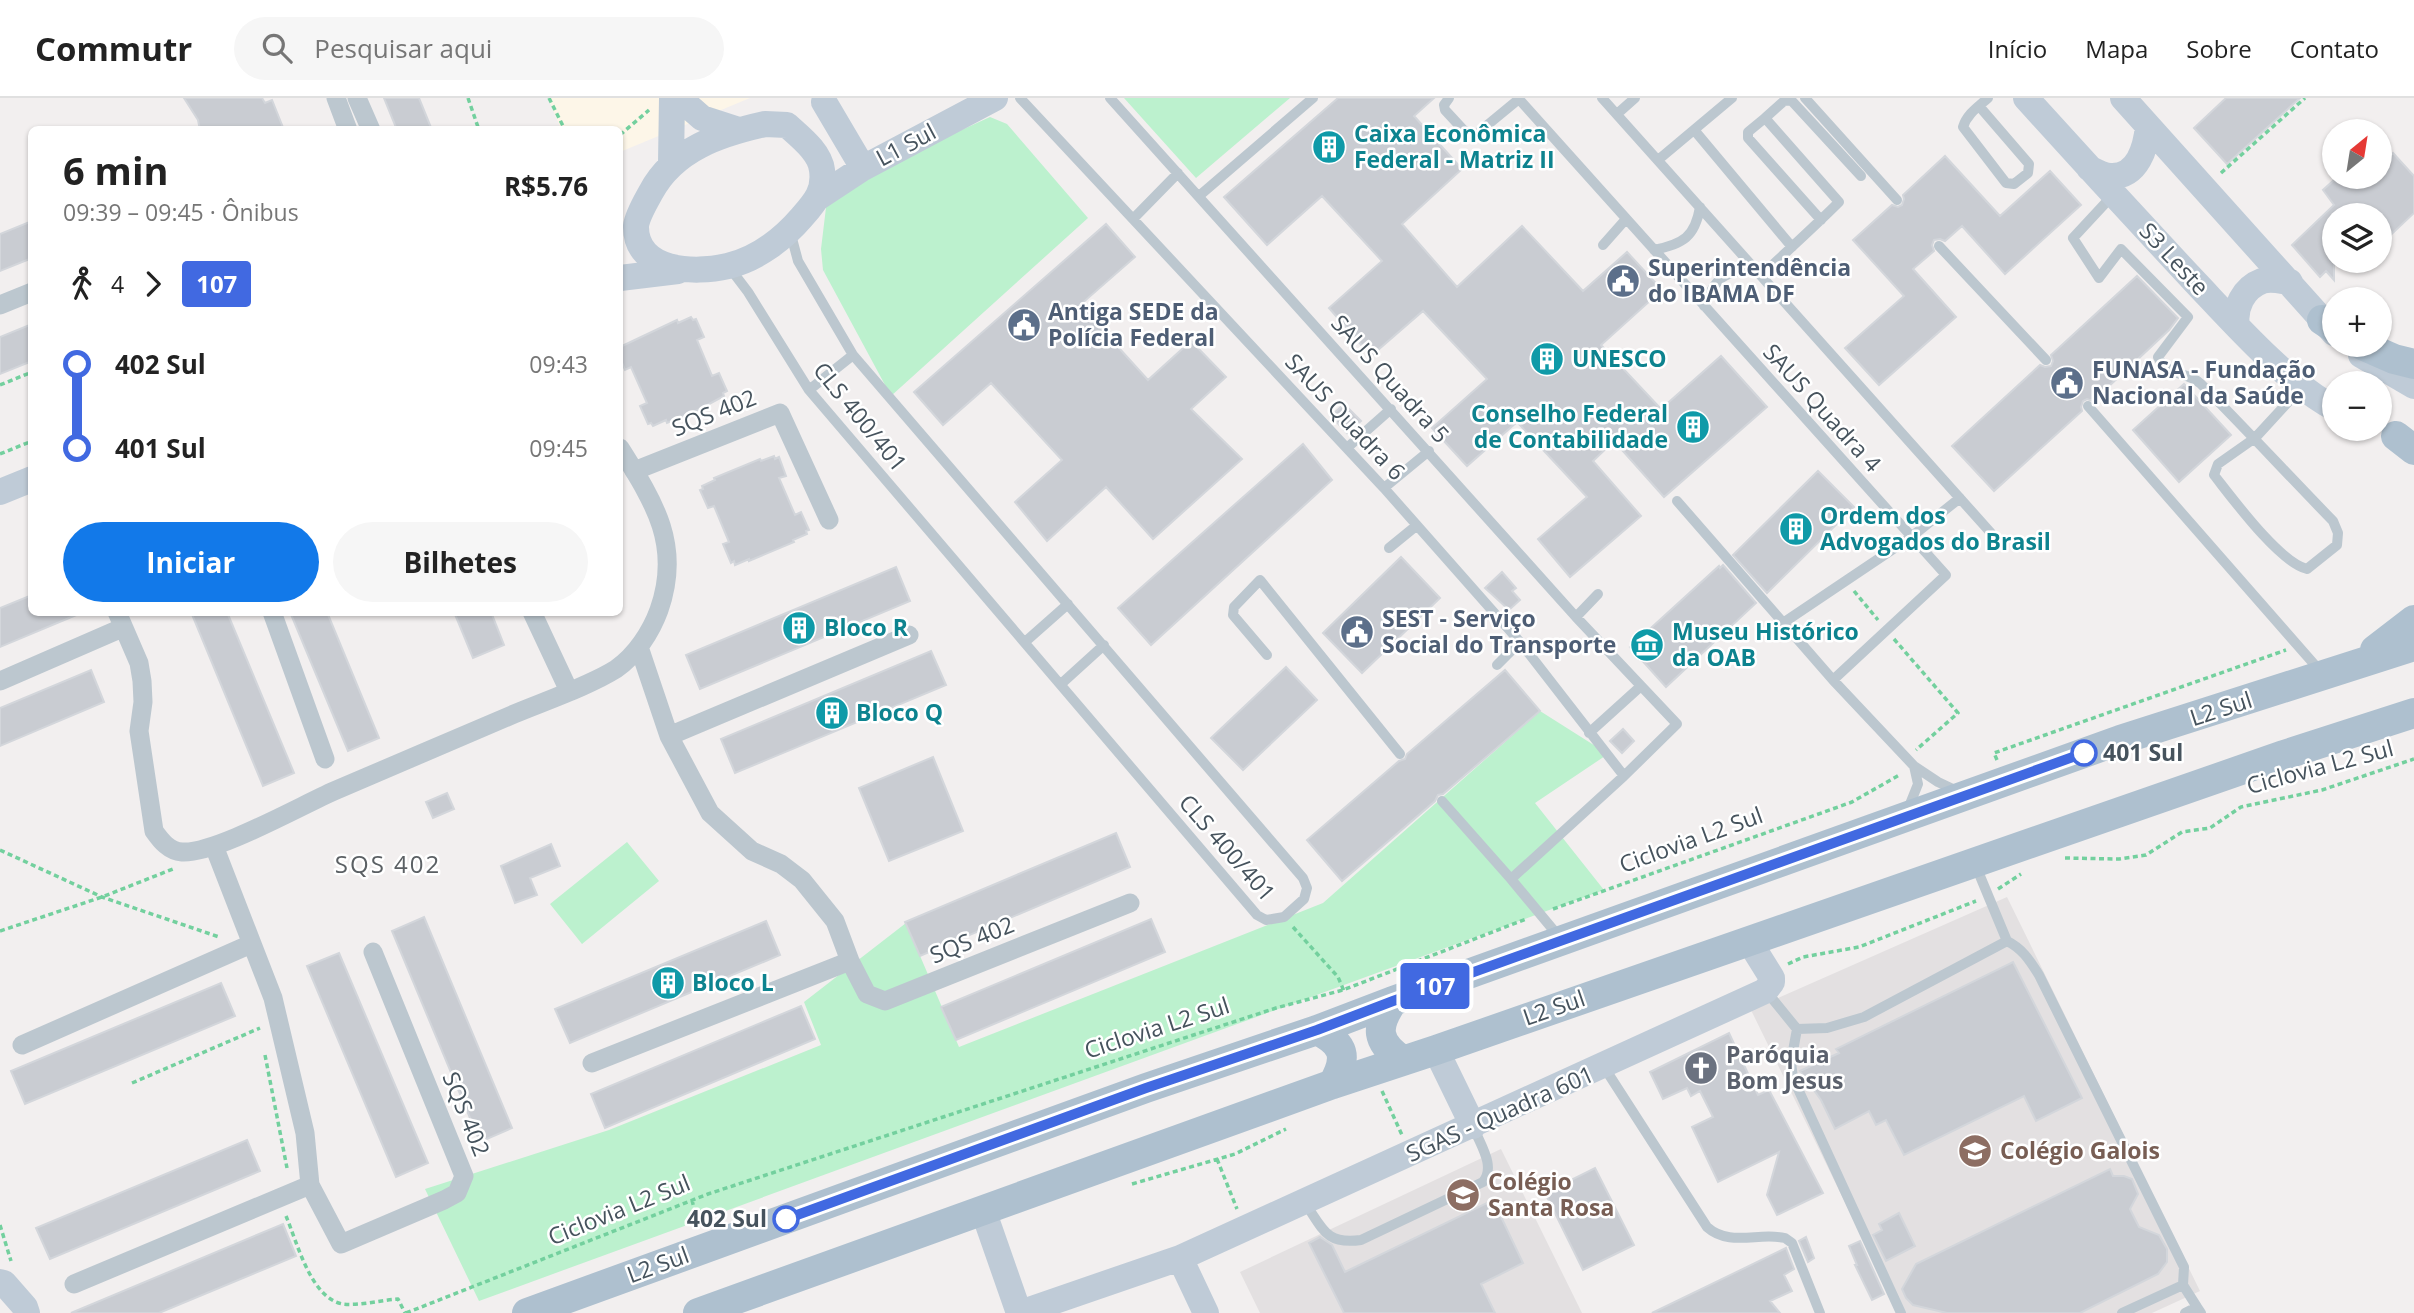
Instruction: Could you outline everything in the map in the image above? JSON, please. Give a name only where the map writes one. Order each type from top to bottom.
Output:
[{"type":"main road","points":[[2389,357],[2414,364]]},
{"type":"main road","points":[[2357,664],[2414,620]]},
{"type":"main road","name":"L2 Sul","points":[[527,1313],[1146,1088],[1317,1030],[1348,1004],[1393,1001],[2120,740],[2414,646]]},
{"type":"main road","name":"L2 Sul","points":[[698,1313],[1372,1070],[2284,755],[2414,713]]},
{"type":"main road","points":[[1393,1001],[1383,1014],[1381,1038],[1391,1052],[1402,1060]]},
{"type":"main road","points":[[1317,1030],[1332,1038],[1341,1050],[1343,1059],[1333,1084]]},
{"type":"street","points":[[336,98],[346,126]]},
{"type":"street","points":[[357,98],[368,126]]},
{"type":"street","points":[[679,98],[702,118],[739,130]]},
{"type":"street","name":"L1 Sul","points":[[819,197],[863,168],[995,98]]},
{"type":"street","name":"S3 Leste","points":[[2026,98],[2237,326],[2303,386],[2322,399]]},
{"type":"street","points":[[2123,98],[2322,318]]},
{"type":"street","points":[[678,271],[656,261],[628,231],[652,189],[671,163],[697,146],[739,130],[765,124],[787,125],[828,100],[863,168]]},
{"type":"street","points":[[663,102],[671,163]]},
{"type":"street","points":[[623,278],[728,266],[761,253],[790,231],[819,197],[822,169],[814,151],[787,125]]},
{"type":"street","points":[[2089,168],[2110,176],[2129,172],[2139,161],[2146,144],[2148,126]]},
{"type":"street","points":[[2237,326],[2237,305],[2248,289],[2262,281],[2290,282]]},
{"type":"street","points":[[0,305],[28,294]]},
{"type":"street","points":[[2366,357],[2414,386]]},
{"type":"street","name":"SQS 402","points":[[634,471],[779,413],[829,520]]},
{"type":"street","points":[[0,681],[120,620],[139,663],[142,681],[143,702],[139,731],[154,831],[162,842],[173,850],[184,852],[214,846],[331,792],[569,691],[617,668],[639,647],[653,626],[666,592],[669,556],[660,519],[623,453]]},
{"type":"street","points":[[0,492],[28,481]]},
{"type":"street","points":[[273,616],[325,758]]},
{"type":"street","points":[[533,616],[569,691]]},
{"type":"street","points":[[669,736],[909,635]]},
{"type":"street","name":"SQS 402","points":[[639,647],[669,736],[710,813],[752,851],[781,864],[802,880],[835,921],[850,961],[867,994],[885,1001],[1130,903]]},
{"type":"street","name":"SQS 402","points":[[214,846],[245,946],[273,998],[305,1133],[302,1188],[341,1244],[450,1196],[457,1192],[464,1176],[373,953]]},
{"type":"street","points":[[1749,941],[1768,981]]},
{"type":"street","points":[[22,1045],[245,946]]},
{"type":"street","points":[[592,1063],[850,961]]},
{"type":"street","name":"SGAS - Quadra 601","points":[[1020,1313],[1180,1258],[1604,1067],[1768,981]]},
{"type":"street","points":[[1436,1050],[1473,1126]]},
{"type":"street","points":[[74,1284],[302,1188]]},
{"type":"street","points":[[983,1210],[1020,1313]]},
{"type":"street","points":[[1180,1258],[1206,1313]]},
{"type":"street","points":[[0,1282],[25,1307],[27,1313]]},
{"type":"lane","name":"SAUS Quadra 6","points":[[1020,98],[1348,447],[1520,642],[1624,776]]},
{"type":"lane","name":"SAUS Quadra 5","points":[[1110,98],[1576,617],[1677,724],[1624,776]]},
{"type":"lane","points":[[1199,196],[1312,98]]},
{"type":"lane","points":[[1449,98],[1444,105],[1445,110],[1469,135],[1474,136],[1518,99]]},
{"type":"lane","name":"SAUS Quadra 4","points":[[1602,98],[1991,533]]},
{"type":"lane","points":[[1617,114],[1635,98]]},
{"type":"lane","points":[[1658,160],[1732,98]]},
{"type":"lane","points":[[1805,98],[1897,200]]},
{"type":"lane","points":[[1979,106],[2029,164],[2028,173],[2014,184],[2006,183],[1964,127],[1965,121],[1979,106],[1988,98]]},
{"type":"lane","name":"SAUS Quadra 4","points":[[1518,99],[1946,575],[1886,630]]},
{"type":"lane","points":[[1821,220],[1748,138],[1748,132],[1784,101],[1791,100],[1861,176]]},
{"type":"lane","points":[[1704,306],[1711,288],[1719,279],[1732,271],[1758,272],[1792,247],[1839,204],[1839,200],[1765,118]]},
{"type":"lane","points":[[1695,131],[1792,247]]},
{"type":"lane","points":[[1133,219],[1178,173]]},
{"type":"lane","points":[[2113,194],[2073,238],[2099,278],[2121,250],[2188,317],[2162,349],[2158,357],[2160,362],[2175,374],[2195,378],[2255,438],[2333,520],[2338,533],[2337,545],[2307,569],[2299,567],[2265,537],[2214,475],[2218,464],[2255,438],[2303,386]]},
{"type":"lane","points":[[1654,250],[1673,246],[1689,236],[1698,222],[1700,207]]},
{"type":"lane","points":[[1603,245],[1626,219]]},
{"type":"lane","name":"CLS 400/401","points":[[728,266],[748,292],[809,390],[1257,915],[1266,920],[1284,917],[1304,899],[1307,888],[1303,877],[853,355],[798,261],[790,231]]},
{"type":"lane","points":[[1940,246],[2046,359]]},
{"type":"lane","points":[[809,390],[853,355]]},
{"type":"lane","points":[[2088,406],[2323,675]]},
{"type":"lane","points":[[1348,447],[1391,409]]},
{"type":"lane","points":[[1384,488],[1429,452]]},
{"type":"lane","points":[[1783,623],[1910,537],[1960,498]]},
{"type":"lane","points":[[1677,501],[1833,680],[1910,762],[1938,782],[1966,795]]},
{"type":"lane","points":[[1389,548],[1416,526]]},
{"type":"lane","points":[[1267,655],[1233,615],[1234,607],[1261,580],[1400,754]]},
{"type":"lane","points":[[1576,617],[1598,594]]},
{"type":"lane","points":[[1025,642],[1068,604]]},
{"type":"lane","points":[[1833,680],[1886,630]]},
{"type":"lane","points":[[1497,665],[1520,642]]},
{"type":"lane","points":[[1061,684],[1104,645]]},
{"type":"lane","points":[[1589,733],[1641,685]]},
{"type":"lane","points":[[1902,818],[1913,802],[1918,784],[1910,762]]},
{"type":"lane","points":[[1511,879],[1624,776]]},
{"type":"lane","points":[[1442,801],[1563,940]]},
{"type":"lane","points":[[1973,862],[2007,942],[2017,946],[2025,954],[2039,975],[2180,1257],[2183,1284],[2199,1310],[2185,1313]]},
{"type":"lane","points":[[1797,1029],[1827,1028],[1864,1017],[2007,942]]},
{"type":"lane","points":[[1768,981],[1797,1029],[1791,1062],[1793,1078],[1901,1313]]},
{"type":"lane","points":[[1604,1067],[1707,1227],[1726,1238],[1786,1238],[1792,1243],[1820,1313]]},
{"type":"lane","points":[[1305,1202],[1328,1235],[1344,1242],[1361,1240],[1483,1182],[1489,1166],[1473,1126]]},
{"type":"lane","points":[[2122,1313],[2183,1284]]},
{"type":"path","points":[[468,98],[478,126]]},
{"type":"path","points":[[549,98],[563,126]]},
{"type":"path","points":[[2204,188],[2305,98]]},
{"type":"path","points":[[623,133],[663,102]]},
{"type":"path","points":[[0,385],[28,374]]},
{"type":"path","points":[[0,454],[28,443]]},
{"type":"path","points":[[1845,581],[1886,630]]},
{"type":"path","name":"Ciclovia L2 Sul","points":[[406,1313],[708,1194],[1276,1007],[1348,1004],[1538,914],[1852,802],[1910,762],[1958,713],[1886,630]]},
{"type":"path","points":[[2005,782],[1994,753],[2298,645]]},
{"type":"path","name":"Ciclovia L2 Sul","points":[[2058,858],[2119,859],[2146,855],[2182,832],[2210,828],[2241,807],[2322,790],[2414,759]]},
{"type":"path","points":[[0,850],[102,897],[245,946]]},
{"type":"path","points":[[0,931],[102,897],[182,865]]},
{"type":"path","points":[[1768,981],[1803,957],[1859,947],[1989,895],[2023,872]]},
{"type":"path","points":[[1284,917],[1338,976],[1348,1004]]},
{"type":"path","points":[[132,1083],[260,1028],[258,1017]]},
{"type":"path","points":[[265,1055],[276,1116],[302,1188],[286,1215],[312,1279],[320,1291],[332,1301],[345,1304],[398,1298],[406,1313]]},
{"type":"path","points":[[1372,1070],[1410,1155]]},
{"type":"path","points":[[1217,1159],[1244,1229]]},
{"type":"shaded area","points":[[548,98],[750,98],[623,151],[623,126],[560,126]]},
{"type":"shaded area","name":"Colégio Galois","points":[[2007,897],[2200,1291],[2152,1313],[1899,1313],[1751,1010]]},
{"type":"shaded area","name":"Colégio Santa Rosa","points":[[1501,1149],[1582,1313],[1260,1313],[1240,1272]]},
{"type":"green space","points":[[1124,98],[1290,98],[1196,178]]},
{"type":"green space","points":[[990,117],[1007,124],[1088,218],[891,396],[823,270],[821,249],[828,191]]},
{"type":"green space","points":[[1540,711],[1608,754],[1535,803],[1604,890],[479,1301],[425,1189],[609,1130],[821,1045],[804,1002],[906,923],[959,1047],[1323,903]]},
{"type":"green space","points":[[627,842],[659,881],[582,944],[550,904]]},
{"type":"building","points":[[184,98],[262,98],[265,103],[272,100],[282,126],[199,126]]},
{"type":"building","points":[[384,98],[419,98],[430,126],[395,126]]},
{"type":"building","points":[[1338,98],[1434,98],[1414,116],[1462,169],[1402,224],[1457,287],[1522,226],[1583,291],[1627,252],[1662,290],[1601,345],[1661,409],[1721,356],[1767,407],[1664,497],[1614,441],[1593,461],[1641,516],[1570,577],[1538,539],[1587,497],[1517,422],[1467,466],[1432,428],[1487,379],[1423,311],[1371,356],[1329,308],[1382,261],[1322,196],[1267,245],[1224,197]]},
{"type":"building","points":[[2226,98],[2300,98],[2227,164],[2194,128]]},
{"type":"building","points":[[2392,154],[2414,176],[2414,213],[2392,234],[2392,203],[2333,203],[2323,190],[2392,189]]},
{"type":"building","points":[[1945,156],[2000,216],[2050,171],[2081,205],[2005,274],[1962,226],[1945,241],[1934,240],[1934,251],[1913,269],[1956,317],[1879,385],[1845,348],[1904,296],[1853,240],[1892,205],[1902,205],[1903,195]]},
{"type":"building","points":[[2322,216],[2324,273],[2320,277],[2292,245]]},
{"type":"building","points":[[28,223],[28,260],[0,271],[0,234]]},
{"type":"building","points":[[1106,224],[1135,257],[1080,305],[1148,380],[1191,341],[1226,377],[1191,409],[1242,459],[1153,539],[1106,487],[1047,541],[1015,502],[1062,460],[991,383],[943,425],[914,392]]},
{"type":"building","name":"FUNASA - Fundação Nacional da Saúde","points":[[2137,276],[2178,318],[2169,330],[2093,401],[2083,401],[2082,411],[1994,491],[1952,446],[2040,365],[2051,366],[2051,355]]},
{"type":"building","points":[[691,317],[696,319],[704,337],[697,340],[712,376],[719,373],[727,391],[723,393],[724,396],[698,410],[653,426],[648,424],[640,406],[647,403],[631,367],[625,370],[623,365],[623,346],[677,320],[678,323]]},
{"type":"building","points":[[28,326],[28,363],[0,374],[0,337]]},
{"type":"building","points":[[2184,384],[2231,435],[2179,482],[2133,430]]},
{"type":"building","points":[[1344,404],[1361,421],[1347,433],[1331,416]]},
{"type":"building","points":[[1303,444],[1332,480],[1151,645],[1118,608]]},
{"type":"building","points":[[774,456],[775,459],[779,457],[786,476],[779,478],[795,515],[801,512],[809,530],[806,531],[807,534],[793,540],[794,542],[735,565],[734,561],[731,563],[723,544],[729,542],[714,506],[708,508],[700,490],[703,489],[702,486],[715,480],[714,478]]},
{"type":"building","name":"Ordem dos Advogados do Brasil","points":[[1818,471],[1854,507],[1767,593],[1733,555]]},
{"type":"building","points":[[1401,557],[1440,598],[1362,673],[1323,633]]},
{"type":"building","points":[[1723,565],[1756,603],[1666,687],[1630,647]]},
{"type":"building","name":"Bloco R","points":[[896,567],[910,601],[700,689],[686,655]]},
{"type":"building","points":[[1502,572],[1516,588],[1512,591],[1520,600],[1509,610],[1485,588]]},
{"type":"building","points":[[28,597],[28,616],[74,616],[0,647],[0,608]]},
{"type":"building","points":[[193,616],[229,616],[294,773],[263,786]]},
{"type":"building","points":[[292,616],[329,616],[379,738],[348,751]]},
{"type":"building","points":[[456,616],[493,616],[504,645],[473,658]]},
{"type":"building","name":"Bloco Q","points":[[931,651],[946,685],[735,773],[721,739]]},
{"type":"building","points":[[1286,667],[1317,700],[1243,770],[1211,738]]},
{"type":"building","points":[[91,670],[104,702],[0,746],[0,708]]},
{"type":"building","points":[[1505,670],[1540,711],[1443,794],[1438,795],[1435,801],[1342,881],[1307,840],[1399,761],[1405,759],[1407,754]]},
{"type":"building","points":[[1623,729],[1634,741],[1622,753],[1610,741]]},
{"type":"building","points":[[933,757],[963,831],[889,861],[859,788]]},
{"type":"building","points":[[447,793],[454,809],[433,818],[426,802]]},
{"type":"building","points":[[1116,833],[1130,867],[920,956],[905,922]]},
{"type":"building","points":[[551,844],[560,866],[530,878],[537,895],[515,903],[501,866]]},
{"type":"building","points":[[424,917],[512,1128],[480,1142],[392,931]]},
{"type":"building","points":[[1151,919],[1165,952],[956,1040],[941,1007]]},
{"type":"building","name":"Bloco L","points":[[766,921],[780,955],[570,1043],[555,1009]]},
{"type":"building","points":[[339,953],[428,1163],[396,1177],[307,966]]},
{"type":"building","points":[[2013,962],[2082,1098],[2036,1121],[2024,1096],[1904,1155],[1886,1120],[1876,1125],[1869,1111],[1835,1129],[1821,1100],[1800,1071],[1839,1053],[1836,1049]]},
{"type":"building","points":[[221,983],[235,1016],[25,1104],[11,1071]]},
{"type":"building","points":[[801,1006],[815,1039],[605,1128],[591,1094]]},
{"type":"building","points":[[1729,1033],[1758,1095],[1769,1090],[1823,1193],[1777,1215],[1767,1195],[1779,1152],[1718,1182],[1692,1127],[1713,1117],[1700,1091],[1691,1096],[1687,1088],[1663,1099],[1650,1072]]},
{"type":"building","points":[[247,1140],[260,1171],[50,1259],[36,1228]]},
{"type":"building","points":[[1595,1168],[1634,1245],[1583,1270],[1545,1193]]},
{"type":"building","points":[[2110,1169],[2113,1176],[2132,1179],[2138,1194],[2130,1209],[2139,1227],[2159,1235],[2167,1249],[2167,1262],[2158,1274],[2080,1313],[1947,1313],[1913,1305],[1906,1298],[1902,1289],[1916,1264]]},
{"type":"building","points":[[1493,1200],[1523,1263],[1481,1284],[1495,1313],[1344,1313],[1309,1243],[1320,1237],[1332,1245],[1345,1272]]},
{"type":"building","points":[[1899,1213],[1915,1246],[1886,1261],[1873,1235],[1882,1230],[1879,1224]]},
{"type":"building","points":[[283,1224],[296,1256],[159,1313],[71,1313]]},
{"type":"building","points":[[1806,1237],[1814,1258],[1808,1262],[1799,1241]]},
{"type":"building","points":[[1860,1241],[1884,1294],[1872,1300],[1849,1246]]},
{"type":"building","points":[[1786,1248],[1794,1269],[1784,1275],[1792,1291],[1770,1301],[1780,1313],[1652,1313]]},
{"type":"bus line","name":"107","points":[[786,1219],[2084,753]]},
{"type":"place","name":"Caixa Econômica Federal - Matriz II","points":[[1329,147]]},
{"type":"place","name":"Superintendência do IBAMA DF","points":[[1623,281]]},
{"type":"place","name":"Antiga SEDE da Polícia Federal","points":[[1024,325]]},
{"type":"place","name":"UNESCO","points":[[1547,359]]},
{"type":"place","name":"FUNASA - Fundação Nacional da Saúde","points":[[2067,383]]},
{"type":"place","name":"Conselho Federal de Contabilidade","points":[[1693,427]]},
{"type":"place","name":"Ordem dos Advogados do Brasil","points":[[1796,529]]},
{"type":"place","name":"Bloco R","points":[[799,628]]},
{"type":"place","name":"SEST - Serviço Social do Transporte","points":[[1357,632]]},
{"type":"place","name":"Museu Histórico da OAB","points":[[1647,645]]},
{"type":"place","name":"Bloco Q","points":[[832,713]]},
{"type":"place","name":"401 Sul","points":[[2084,753]]},
{"type":"place","name":"Bloco L","points":[[668,983]]},
{"type":"place","name":"Paróquia Bom Jesus","points":[[1701,1068]]},
{"type":"place","name":"Colégio Galois","points":[[1975,1151]]},
{"type":"place","name":"Colégio Santa Rosa","points":[[1463,1195]]},
{"type":"place","name":"402 Sul","points":[[786,1219]]},
{"type":"district","name":"SQS 402","points":[[388,865]]}]
